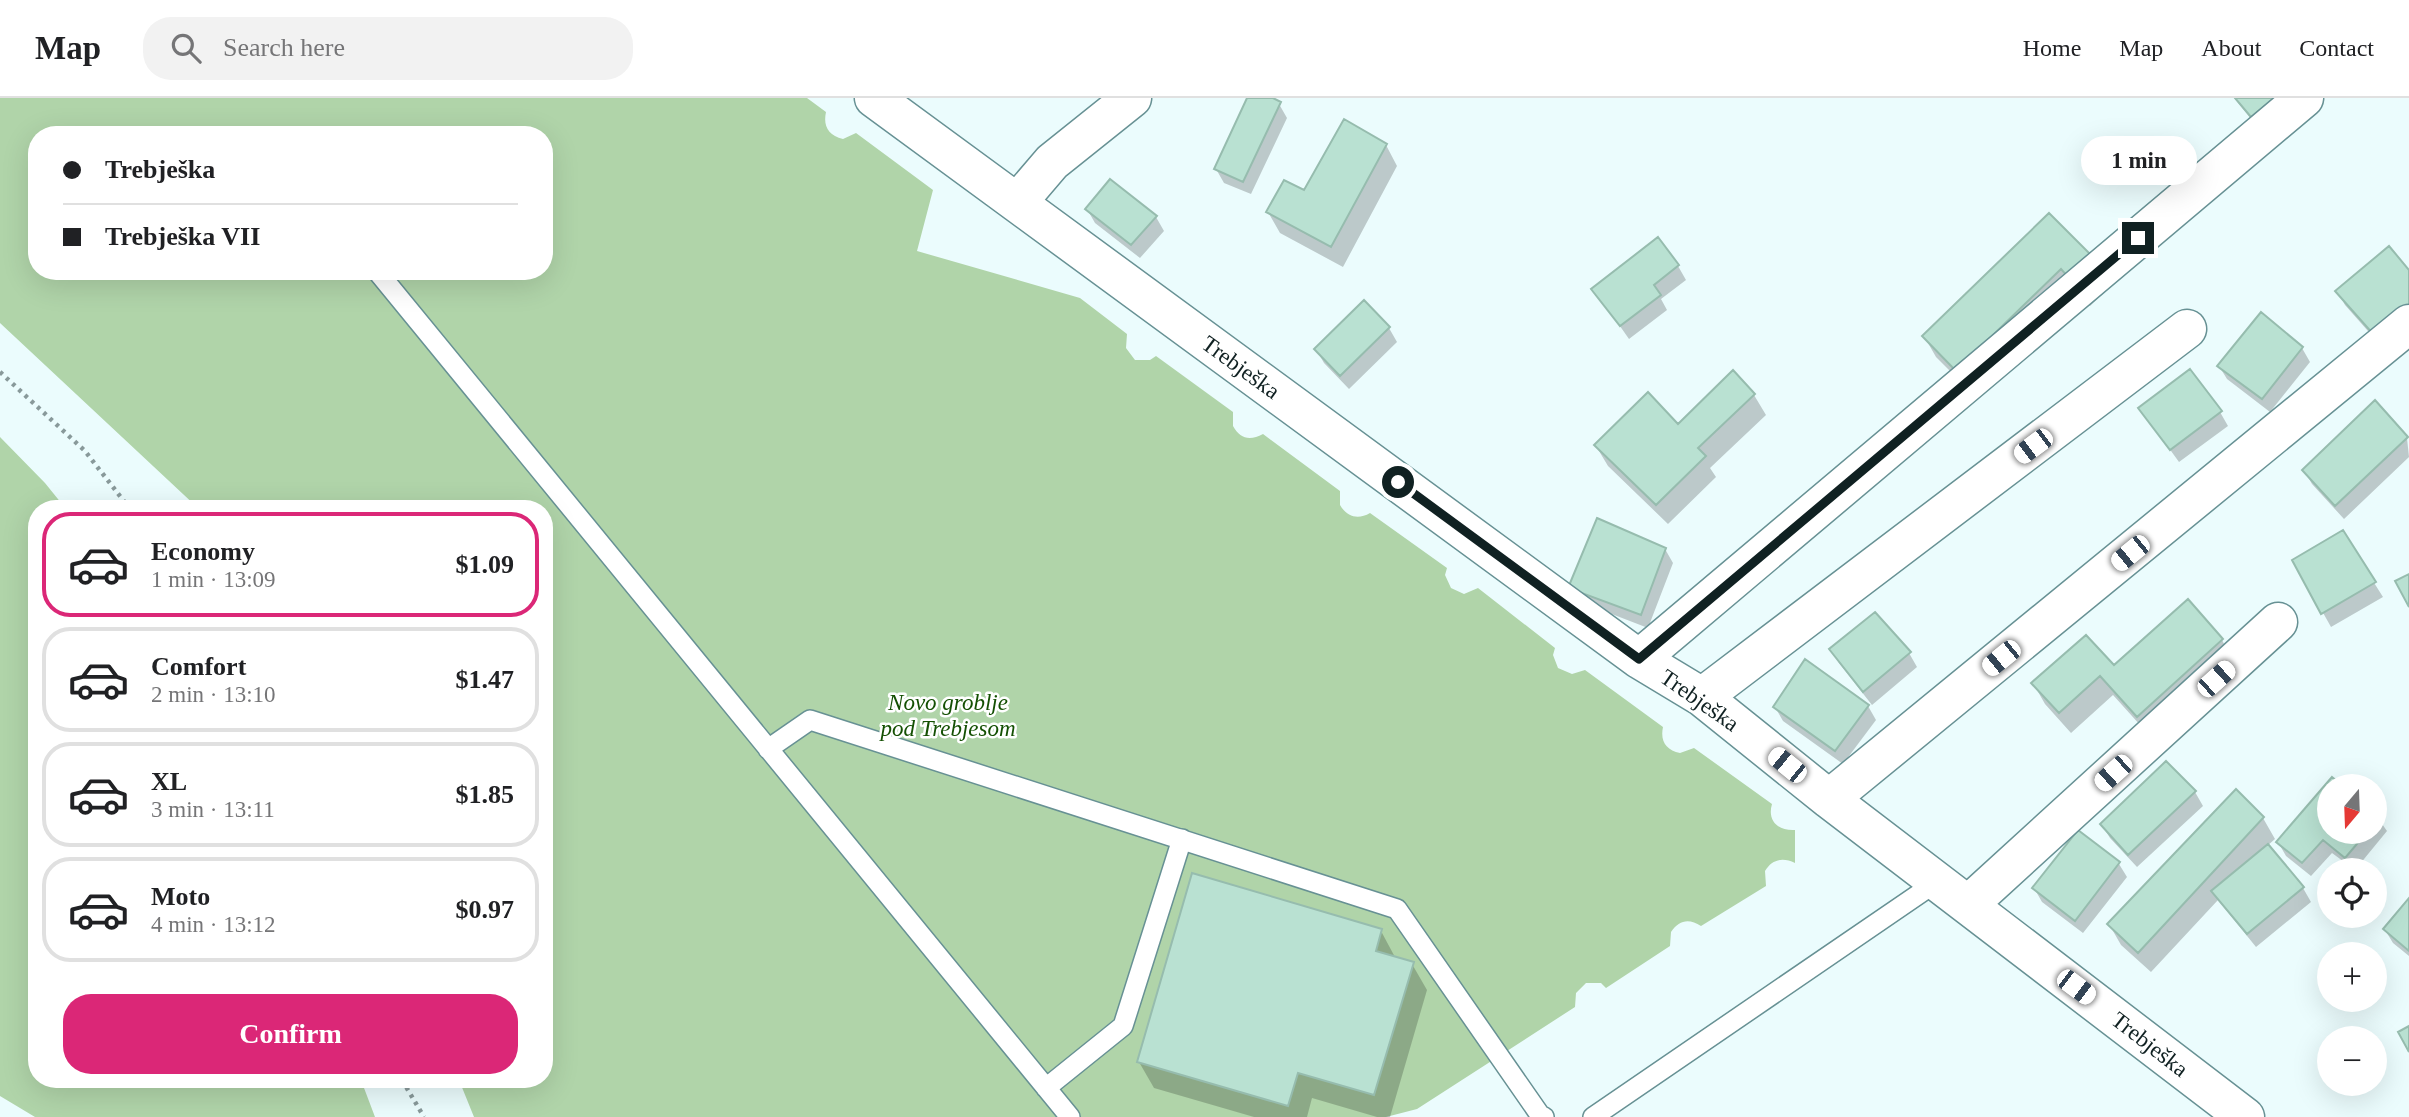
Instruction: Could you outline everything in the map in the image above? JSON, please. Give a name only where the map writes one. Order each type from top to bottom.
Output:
[{"type":"street","name":"Trebješka","points":[[874,98],[1639,659],[1702,697],[1829,799],[2245,1117]]},
{"type":"street","points":[[1017,203],[1052,162],[1132,98]]},
{"type":"street","points":[[1639,659],[2304,98]]},
{"type":"street","points":[[1829,799],[2409,324]]},
{"type":"street","points":[[1702,697],[2187,329]]},
{"type":"street","points":[[1968,905],[2278,622]]},
{"type":"lane","points":[[384,280],[1070,1117]]},
{"type":"lane","points":[[768,749],[810,720],[1397,909],[1540,1115],[1544,1117]]},
{"type":"lane","points":[[1046,1087],[1123,1026],[1182,839]]},
{"type":"lane","points":[[1593,1117],[1938,881]]},
{"type":"path","points":[[0,372],[85,451],[123,500]]},
{"type":"path","points":[[407,1088],[424,1117]]},
{"type":"green space","name":"Novo groblje pod Trebjesom","points":[[0,98],[807,98],[826,112],[826,126],[834,135],[843,139],[856,133],[933,190],[917,251],[1080,298],[1127,334],[1126,348],[1135,360],[1150,360],[1156,356],[1233,412],[1233,426],[1239,434],[1254,438],[1263,434],[1340,491],[1340,505],[1349,515],[1357,517],[1370,513],[1447,568],[1445,575],[1451,588],[1464,594],[1478,588],[1555,648],[1553,655],[1558,668],[1572,674],[1585,670],[1663,727],[1663,741],[1671,750],[1680,753],[1694,748],[1772,804],[1771,815],[1775,824],[1784,829],[1795,830],[1795,863],[1786,860],[1774,862],[1765,871],[1766,886],[1701,926],[1692,922],[1681,923],[1671,932],[1670,946],[1606,988],[1601,983],[1586,983],[1576,993],[1575,1007],[1417,1109],[1386,1117],[474,1117],[462,1088],[553,1088],[553,500],[189,500],[0,323]]},
{"type":"green space","points":[[0,437],[59,500],[28,500],[28,1088],[364,1088],[375,1117],[35,1117],[0,1096]]},
{"type":"building","points":[[1247,98],[1273,98],[1281,102],[1243,182],[1214,169]]},
{"type":"building","points":[[2235,98],[2274,98],[2251,117]]},
{"type":"building","points":[[1344,119],[1387,144],[1331,247],[1266,212],[1284,180],[1304,190]]},
{"type":"building","points":[[1110,179],[1157,216],[1131,245],[1085,209]]},
{"type":"building","points":[[2049,213],[2100,264],[2077,287],[2061,269],[1956,371],[1922,336]]},
{"type":"building","points":[[1658,237],[1679,265],[1654,285],[1661,295],[1620,326],[1591,289]]},
{"type":"building","points":[[2389,246],[2409,270],[2409,304],[2374,335],[2335,291]]},
{"type":"building","points":[[1364,300],[1390,327],[1340,376],[1314,349]]},
{"type":"building","points":[[2261,312],[2303,347],[2262,399],[2217,366]]},
{"type":"building","points":[[2190,369],[2222,411],[2170,450],[2138,408]]},
{"type":"building","points":[[1733,370],[1755,394],[1698,448],[1706,456],[1656,505],[1594,445],[1648,392],[1678,424]]},
{"type":"building","points":[[2375,400],[2408,437],[2335,506],[2302,470]]},
{"type":"building","points":[[1597,518],[1666,548],[1641,615],[1568,588]]},
{"type":"building","points":[[2343,530],[2376,582],[2321,614],[2292,560]]},
{"type":"building","points":[[2409,574],[2409,607],[2395,581]]},
{"type":"building","points":[[2188,599],[2223,639],[2137,717],[2100,676],[2059,713],[2031,683],[2086,635],[2114,665]]},
{"type":"building","points":[[1875,612],[1911,652],[1863,692],[1829,649]]},
{"type":"building","points":[[1805,659],[1869,705],[1835,751],[1773,707]]},
{"type":"building","points":[[2166,761],[2196,791],[2128,855],[2100,824]]},
{"type":"building","points":[[2236,789],[2264,817],[2138,953],[2107,924]]},
{"type":"building","points":[[2317,794],[2317,844],[2319,844],[2302,863],[2276,842]]},
{"type":"building","points":[[2078,830],[2120,862],[2075,921],[2032,888]]},
{"type":"building","points":[[2268,844],[2304,887],[2247,934],[2211,891]]},
{"type":"building","points":[[2328,844],[2357,844],[2345,858]]},
{"type":"building","points":[[1192,873],[1382,929],[1376,951],[1414,962],[1374,1095],[1298,1073],[1288,1106],[1137,1062]]},
{"type":"building","points":[[2409,898],[2409,951],[2383,929],[2387,928],[2387,924]]},
{"type":"building","points":[[2409,1026],[2409,1052],[2398,1032]]},
{"type":"route","points":[[1398,482],[1639,659],[2138,238]]}]
